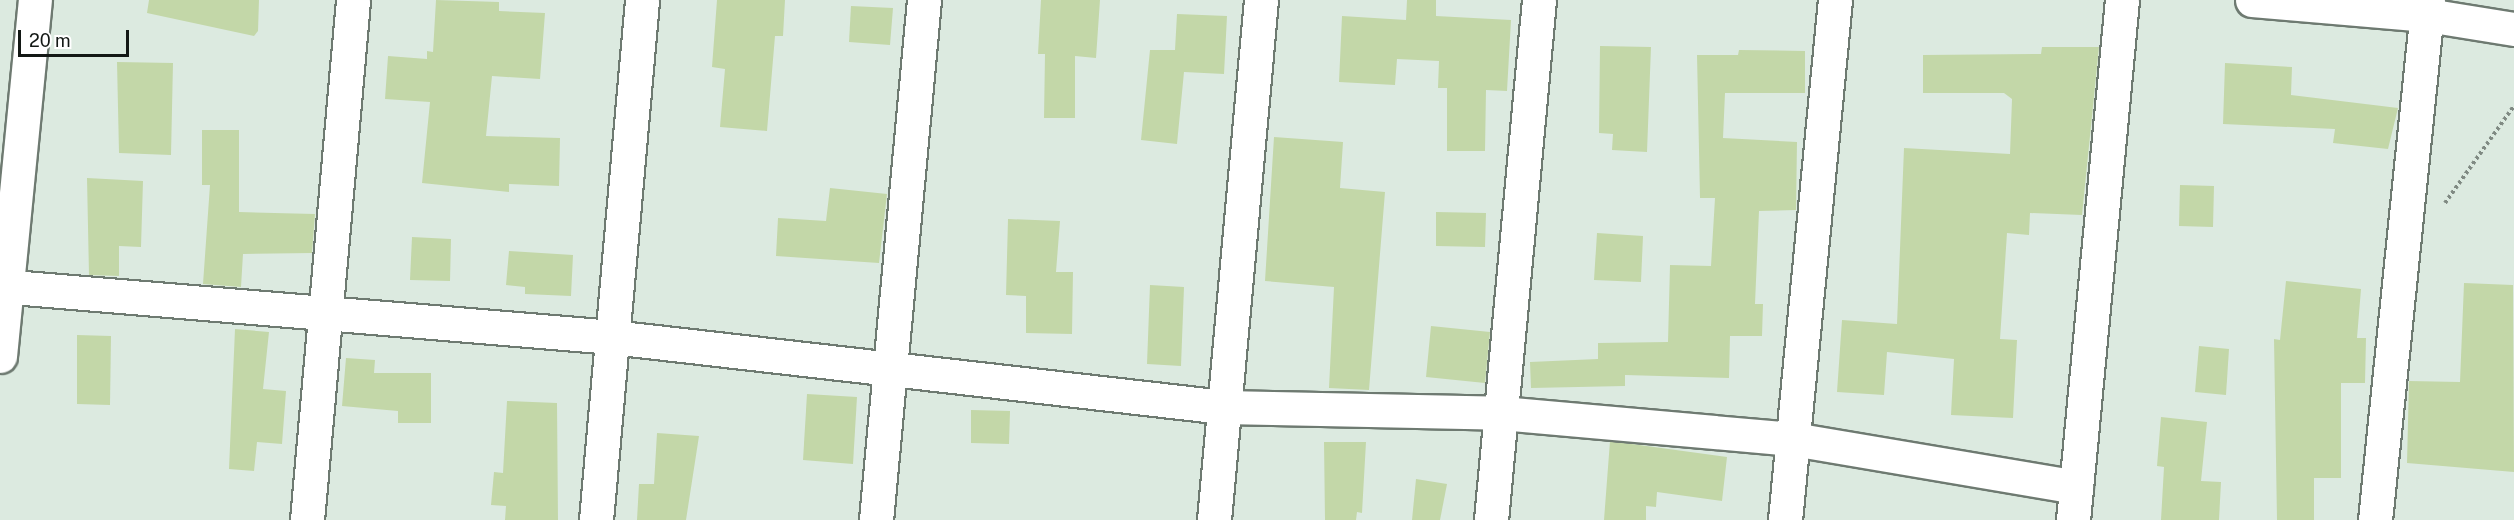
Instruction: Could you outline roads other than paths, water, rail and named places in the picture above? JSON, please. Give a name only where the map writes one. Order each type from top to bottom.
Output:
[{"type":"street","points":[[0,356],[3,287],[35,0]]},
{"type":"street","points":[[307,520],[353,0]]},
{"type":"street","points":[[596,520],[642,0]]},
{"type":"street","points":[[876,520],[924,0]]},
{"type":"street","points":[[1214,520],[1261,0]]},
{"type":"street","points":[[1491,520],[1539,0]]},
{"type":"street","points":[[1785,520],[1834,0]]},
{"type":"street","points":[[2073,520],[2122,0]]},
{"type":"street","points":[[2252,0],[2427,8],[2514,29]]},
{"type":"street","points":[[2374,520],[2427,8]]},
{"type":"street","points":[[3,287],[612,337],[890,366],[1224,407],[1501,413],[1793,439],[2076,487]]}]
